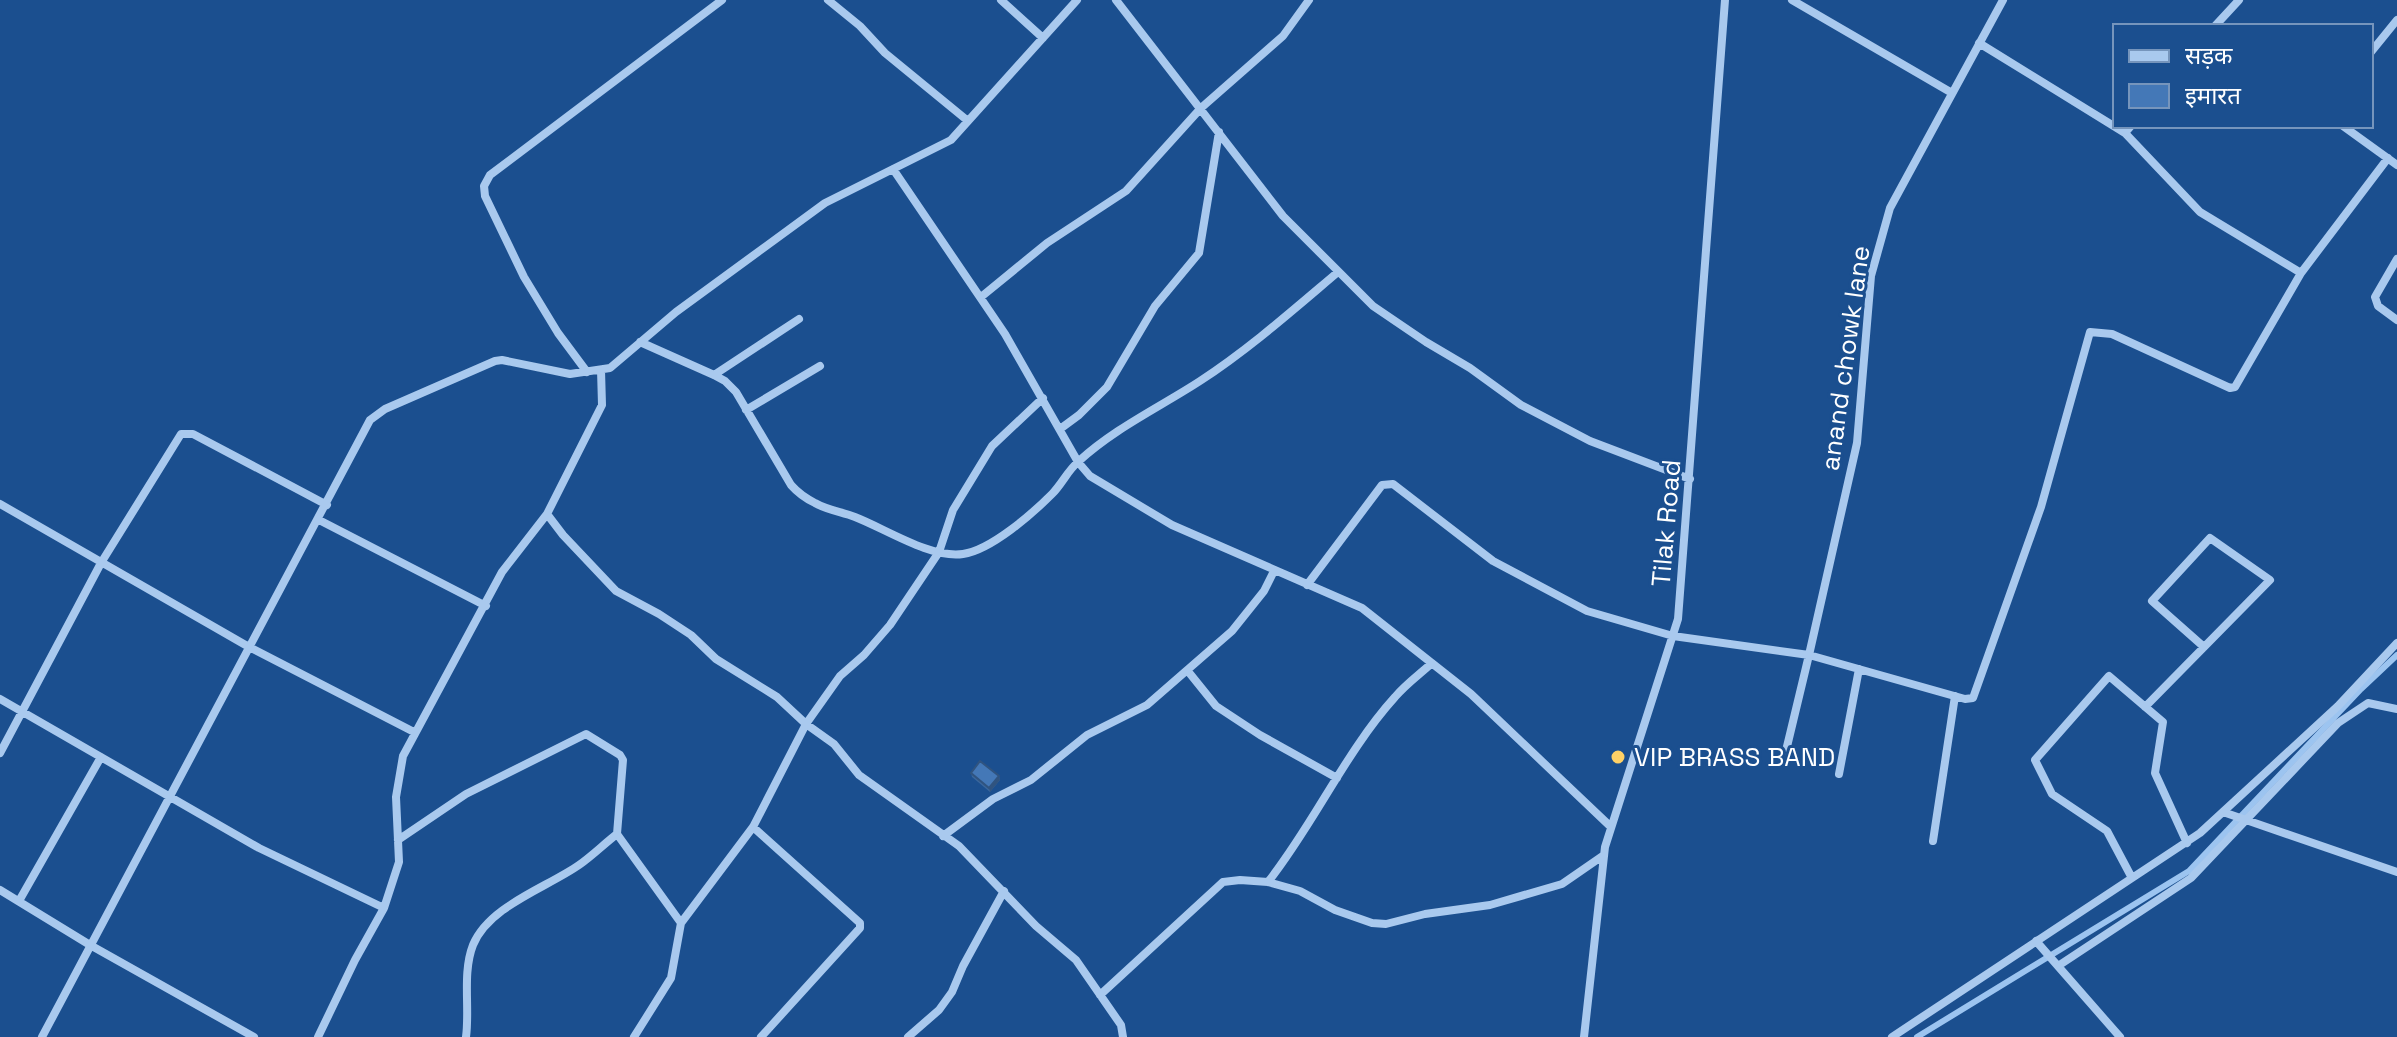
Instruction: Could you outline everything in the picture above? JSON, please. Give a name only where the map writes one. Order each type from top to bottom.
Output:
[{"type":"street","points":[[587,372],[558,333],[524,277],[485,196],[484,186],[490,175],[722,0]]},
{"type":"street","points":[[828,0],[860,26],[885,53],[968,121]]},
{"type":"street","points":[[1001,0],[1043,38]]},
{"type":"street","points":[[42,1037],[370,420],[385,409],[495,361],[570,374],[610,368],[676,312],[825,203],[951,140],[1077,0]]},
{"type":"street","points":[[1116,0],[1283,216],[1373,306],[1521,405],[1590,441],[1690,479]]},
{"type":"street","points":[[981,297],[1047,243],[1126,191],[1201,108],[1283,36],[1309,0]]},
{"type":"street","name":"Tilak Road","points":[[1584,1037],[1604,855],[1678,619],[1725,0]]},
{"type":"street","points":[[1792,0],[1952,93]]},
{"type":"street","name":"anand chowk lane","points":[[1784,759],[1857,443],[1871,276],[1890,208],[2003,0]]},
{"type":"street","points":[[2217,24],[2239,0]]},
{"type":"street","points":[[2373,50],[2397,20]]},
{"type":"street","points":[[1979,43],[2113,121]]},
{"type":"street","points":[[2346,128],[2397,165]]},
{"type":"street","points":[[2128,130],[2200,212],[2301,273]]},
{"type":"street","points":[[1060,429],[1107,387],[1155,306],[1199,253],[1219,132]]},
{"type":"street","points":[[1307,585],[1382,485],[1393,484],[1493,561],[1587,611],[1673,636],[1809,655],[1955,696],[1973,698],[2041,507],[2090,332],[2112,334],[2230,388],[2235,387],[2301,273],[2388,158]]},
{"type":"street","points":[[893,169],[981,297],[1078,462],[1090,476],[1172,525],[1362,608],[1471,694],[1611,827]]},
{"type":"street","points":[[2397,259],[2375,297],[2378,306],[2397,320]]},
{"type":"street","points":[[640,342],[725,381],[736,392],[791,485],[801,496],[939,552],[960,555],[978,550],[1008,531],[1053,493],[1078,462],[1262,336],[1338,272]]},
{"type":"street","points":[[714,375],[799,319]]},
{"type":"street","points":[[746,410],[820,366]]},
{"type":"street","points":[[318,1037],[384,908],[399,862],[396,797],[400,769],[414,732],[502,572],[547,514],[602,405],[601,370]]},
{"type":"street","points":[[634,1037],[671,978],[681,923],[753,827],[806,724],[840,676],[864,655],[890,625],[939,552],[953,510],[992,446],[1043,398]]},
{"type":"street","points":[[0,753],[101,563],[181,434],[193,434],[327,505]]},
{"type":"street","points":[[0,504],[249,647],[414,732]]},
{"type":"street","points":[[547,514],[616,591],[691,635],[716,659],[777,697],[834,744],[859,775],[959,846],[1036,926],[1076,960],[1121,1025],[1123,1037]]},
{"type":"street","points":[[319,520],[486,606]]},
{"type":"street","points":[[2145,707],[2270,580],[2210,538],[2152,601],[2204,647]]},
{"type":"street","points":[[943,836],[993,799],[1031,780],[1087,735],[1147,705],[1232,631],[1264,591],[1274,571]]},
{"type":"street","points":[[1892,1037],[2187,843],[2338,706],[2397,643]]},
{"type":"street","points":[[1268,882],[1293,850],[1337,778],[1395,697],[1432,663]]},
{"type":"street","points":[[1839,774],[1859,669]]},
{"type":"street","points":[[1187,670],[1216,706],[1260,735],[1337,778]]},
{"type":"street","points":[[2132,878],[2107,831],[2052,794],[2035,760],[2109,676],[2163,722],[2155,773],[2187,843]]},
{"type":"street","points":[[1933,841],[1955,696]]},
{"type":"street","points":[[0,699],[259,848],[384,908]]},
{"type":"street","points":[[2058,966],[2191,878],[2338,723],[2368,703],[2397,709]]},
{"type":"street","points":[[398,840],[466,794],[586,734],[623,760],[617,834],[681,923]]},
{"type":"street","points":[[19,901],[101,757]]},
{"type":"street","points":[[2223,812],[2397,872]]},
{"type":"street","points":[[753,827],[860,923],[860,928],[761,1037]]},
{"type":"street","points":[[466,1037],[469,1017],[468,965],[473,945],[483,930],[509,905],[580,865],[617,834]]},
{"type":"street","points":[[1100,995],[1223,882],[1268,882],[1300,891],[1335,910],[1372,923],[1386,924],[1425,914],[1490,905],[1562,884],[1604,855]]},
{"type":"street","points":[[0,890],[90,945],[254,1037]]},
{"type":"street","points":[[908,1037],[939,1010],[952,992],[1004,891]]},
{"type":"street","points":[[2036,941],[2120,1037]]},
{"type":"building","points":[[980,761],[999,776],[989,788],[971,773]]},
{"type":"waterway","points":[[1917,1037],[2189,871],[2397,655]]},
{"type":"place","name":"VIP BRASS BAND","points":[[1618,757]]}]
